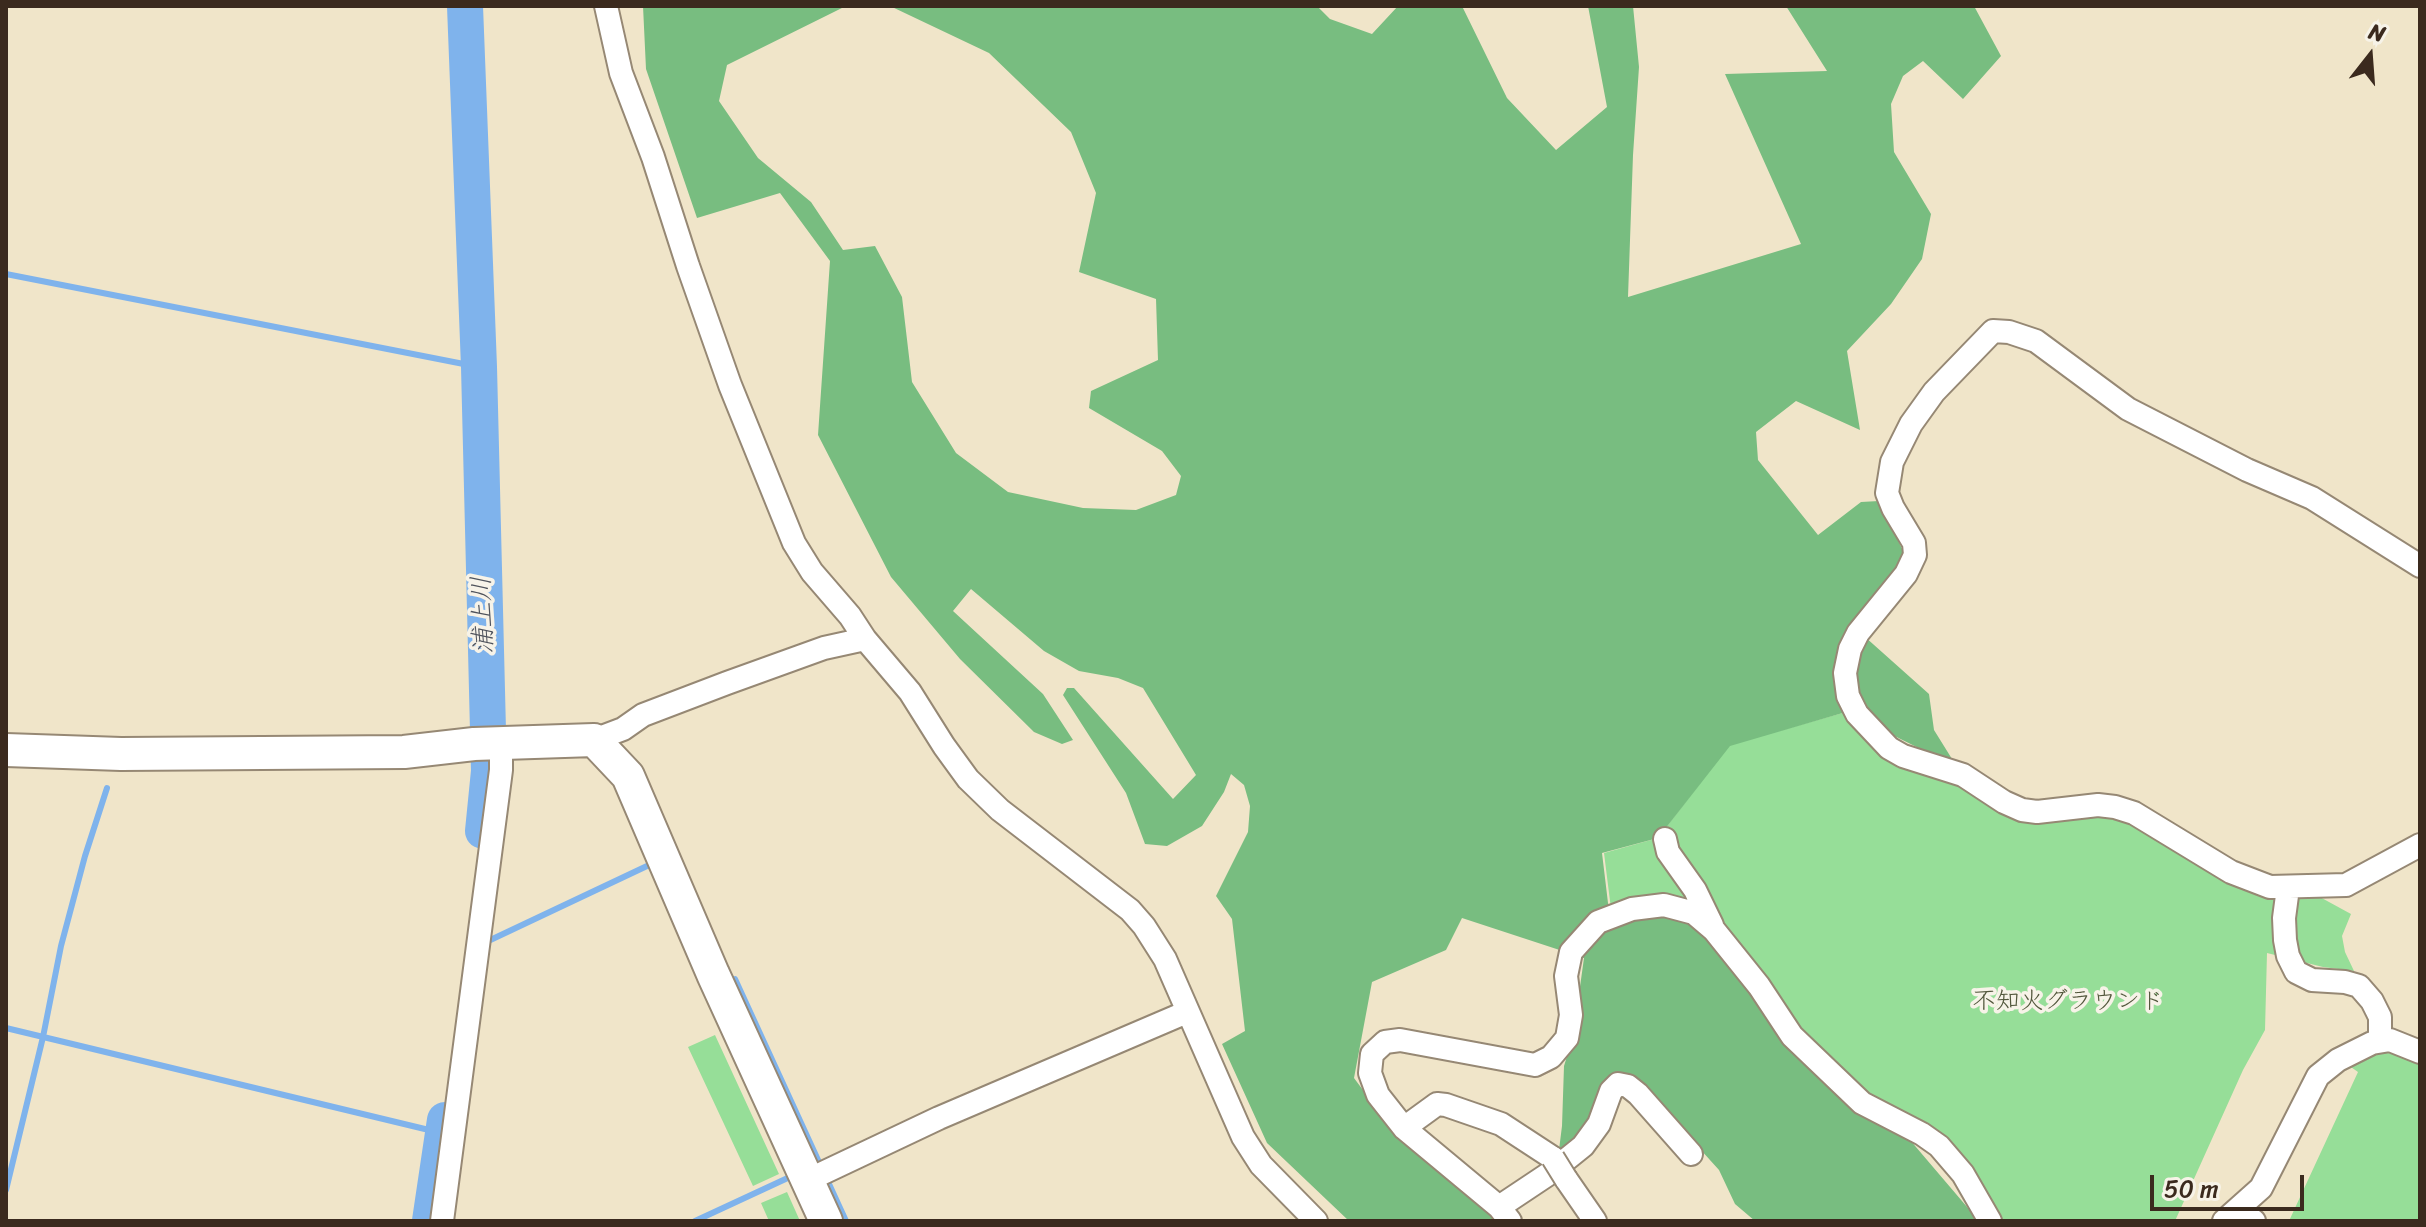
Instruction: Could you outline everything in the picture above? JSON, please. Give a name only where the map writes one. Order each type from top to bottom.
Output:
[{"type":"street","points":[[606,6],[621,73],[653,157],[730,385],[794,543],[812,572],[910,692],[968,779],[1000,810],[1130,910],[1144,926],[1165,959],[1243,1137],[1261,1165],[1316,1221]]},
{"type":"street","points":[[2420,566],[2312,498],[2247,470],[2128,409],[2036,341],[2009,332],[1993,331],[1934,392],[1911,424],[1892,462],[1887,493],[1914,543],[1915,555],[1906,574],[1858,633],[1850,649],[1845,673],[1848,696],[1857,714],[1871,731],[1903,756],[1963,775],[2022,810],[2037,812],[2098,805],[2134,813],[2231,872],[2270,887],[2346,885],[2420,845]]},
{"type":"street","points":[[6,750],[121,754],[404,752],[490,744],[594,740],[623,729],[643,715],[727,683],[824,648],[865,639]]},
{"type":"street","points":[[594,740],[628,776],[713,974],[819,1175],[826,1221]]},
{"type":"street","points":[[442,1221],[501,770],[490,744]]},
{"type":"street","points":[[1665,839],[1668,852],[1695,890],[1714,930]]},
{"type":"street","points":[[2288,888],[2285,940],[2296,972],[2312,980],[2359,986],[2380,1017],[2380,1041]]},
{"type":"street","points":[[1691,1154],[1638,1094],[1628,1086],[1618,1084],[1611,1091],[1599,1124],[1583,1146],[1504,1214],[1404,1128],[1378,1095],[1370,1073],[1372,1054],[1385,1042],[1400,1040],[1535,1065],[1551,1057],[1567,1038],[1571,1015],[1566,976],[1571,952],[1598,922],[1632,909],[1664,905],[1694,913],[1714,930],[1759,986],[1792,1036],[1862,1103],[1939,1146],[1963,1174],[1990,1221]]},
{"type":"street","points":[[819,1175],[939,1118],[1187,1012]]},
{"type":"street","points":[[2238,1217],[2261,1188],[2318,1076],[2338,1060],[2380,1041],[2390,1040],[2420,1052]]},
{"type":"street","points":[[1404,1128],[1437,1104],[1501,1124],[1553,1158],[1595,1221]]},
{"type":"green space","points":[[643,6],[846,6],[727,65],[719,101],[758,158],[811,202],[843,250],[875,246],[902,297],[912,382],[956,453],[1008,492],[1083,508],[1136,510],[1176,495],[1181,476],[1162,451],[1089,408],[1091,391],[1158,360],[1156,299],[1079,272],[1096,193],[1071,132],[989,53],[890,6],[1317,6],[1330,19],[1372,34],[1398,6],[1462,6],[1507,98],[1556,150],[1607,107],[1588,6],[1633,6],[1639,67],[1628,297],[1801,244],[1725,74],[1827,71],[1786,6],[1974,6],[2001,56],[1963,99],[1923,61],[1903,76],[1891,104],[1894,152],[1931,214],[1922,259],[1891,304],[1847,351],[1860,430],[1796,401],[1756,432],[1758,460],[1818,535],[1861,502],[1879,501],[1906,557],[1855,628],[1929,694],[1934,730],[1957,767],[1846,712],[1730,746],[1658,838],[1602,853],[1608,903],[1614,919],[1634,912],[1688,919],[1713,943],[1766,1013],[1777,1036],[1852,1110],[1910,1140],[1979,1221],[1755,1221],[1735,1204],[1719,1170],[1663,1108],[1621,1076],[1573,1146],[1559,1150],[1564,1066],[1573,1037],[1584,958],[1462,918],[1446,950],[1372,982],[1354,1078],[1400,1140],[1501,1221],[1349,1221],[1267,1143],[1222,1044],[1245,1031],[1232,919],[1216,896],[1248,832],[1250,806],[1244,785],[1231,774],[1224,792],[1202,826],[1167,846],[1145,844],[1126,793],[1063,695],[1067,688],[1074,688],[1173,799],[1196,775],[1143,688],[1118,678],[1079,671],[1044,651],[971,589],[953,611],[1043,694],[1073,740],[1062,744],[1034,732],[960,659],[891,577],[818,435],[830,261],[780,193],[697,218],[646,69]]},
{"type":"green space","name":"不知火グラウンド","points":[[1846,712],[2005,811],[2093,810],[2125,816],[2178,845],[2318,896],[2351,914],[2342,936],[2354,971],[2267,953],[2265,1030],[2243,1070],[2175,1221],[1996,1221],[1979,1192],[1802,1034],[1752,958],[1722,931],[1611,909],[1604,853],[1658,838],[1729,745]]},
{"type":"green space","points":[[715,1035],[779,1174],[753,1186],[688,1047]]},
{"type":"green space","points":[[2372,1052],[2400,1054],[2420,1064],[2420,1221],[2289,1221],[2358,1072],[2348,1065]]},
{"type":"green space","points":[[787,1192],[800,1221],[769,1221],[761,1203]]},
{"type":"waterway","name":"浦上川","points":[[465,6],[479,367],[489,771],[483,831]]},
{"type":"waterway","points":[[6,274],[479,367]]},
{"type":"waterway","points":[[6,1190],[43,1037],[61,946],[107,788]]},
{"type":"waterway","points":[[484,943],[647,866]]},
{"type":"waterway","points":[[735,979],[846,1221]]},
{"type":"waterway","points":[[6,1028],[429,1130]]},
{"type":"waterway","name":"浦上川","points":[[430,1221],[445,1120]]},
{"type":"waterway","points":[[695,1221],[792,1176]]}]
